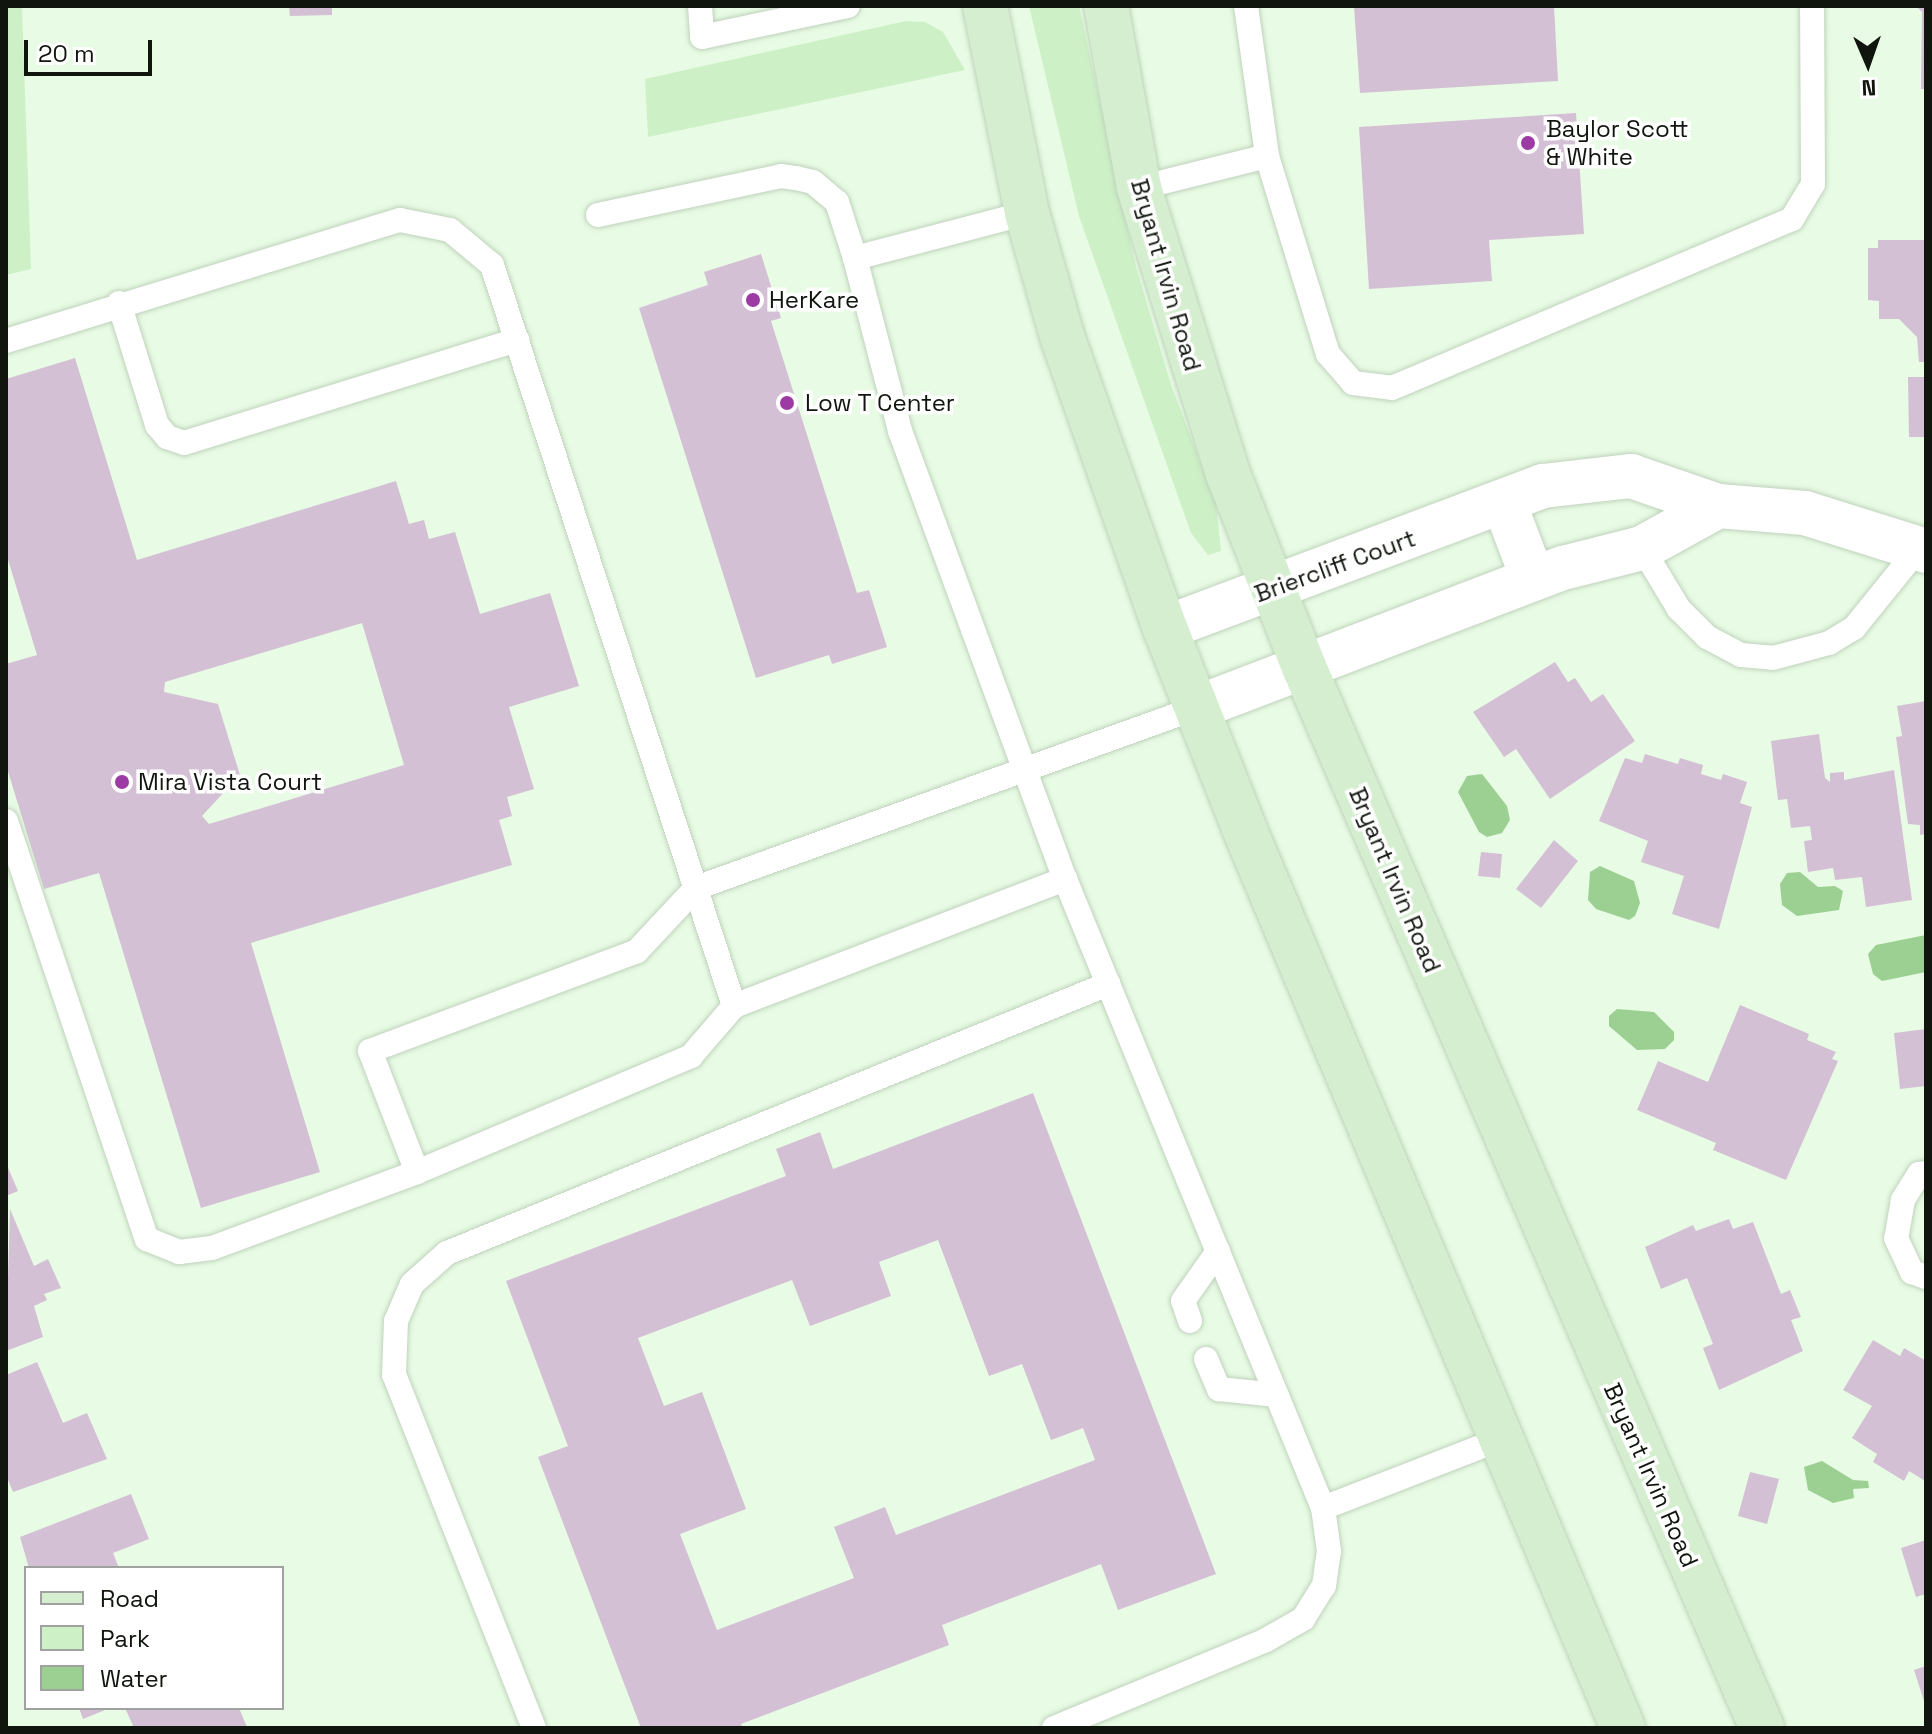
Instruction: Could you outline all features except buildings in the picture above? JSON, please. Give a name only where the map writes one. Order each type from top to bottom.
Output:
[{"type":"main road","points":[[985,6],[1027,213],[1062,336],[1165,628],[1623,1728]]},
{"type":"main road","name":"Bryant Irvin Road","points":[[1106,6],[1139,188],[1179,327],[1273,588],[1304,667],[1762,1728]]},
{"type":"street","name":"Briercliff Court","points":[[1165,628],[1505,505],[1543,486],[1631,476],[1718,506],[1805,513],[1922,550]]},
{"type":"street","points":[[1505,505],[1533,579]]},
{"type":"street","points":[[1196,708],[1533,579],[1642,548],[1718,506]]},
{"type":"lane","points":[[700,6],[702,37],[848,6]]},
{"type":"lane","points":[[1246,6],[1267,156],[1328,354],[1353,383],[1392,388],[1792,219],[1813,184],[1812,6]]},
{"type":"lane","points":[[1139,188],[1267,156]]},
{"type":"lane","points":[[598,215],[767,179],[796,178],[813,182],[837,202],[855,258],[900,431],[1022,768],[1323,1508],[1329,1551],[1324,1586],[1303,1619],[1266,1640],[1054,1728]]},
{"type":"lane","points":[[855,258],[1027,213]]},
{"type":"lane","points":[[6,341],[119,303],[400,220],[450,230],[492,265],[734,1006]]},
{"type":"lane","points":[[119,303],[157,425],[167,437],[184,443],[517,340]]},
{"type":"lane","points":[[1642,548],[1679,609],[1707,637],[1741,655],[1773,658],[1829,643],[1854,628],[1922,550]]},
{"type":"lane","points":[[417,1172],[370,1051],[637,951],[696,888],[1022,768],[1196,708]]},
{"type":"lane","points":[[6,821],[147,1239],[179,1252],[212,1248],[417,1172],[691,1056],[734,1006],[1065,879]]},
{"type":"lane","points":[[534,1728],[394,1375],[396,1321],[412,1284],[447,1253],[1108,984]]},
{"type":"lane","points":[[1926,1173],[1919,1174],[1903,1200],[1896,1238],[1912,1272],[1926,1277]]},
{"type":"lane","points":[[1190,1321],[1183,1301],[1218,1251]]},
{"type":"lane","points":[[1206,1359],[1219,1389],[1277,1395]]},
{"type":"lane","points":[[1323,1508],[1501,1439]]},
{"type":"green space","points":[[6,6],[22,6],[31,269],[6,275]]},
{"type":"green space","points":[[1029,6],[1079,6],[1136,267],[1171,385],[1216,503],[1221,551],[1208,555],[1191,533],[1079,216]]},
{"type":"green space","points":[[906,21],[925,22],[943,32],[965,70],[648,137],[645,79]]},
{"type":"water","points":[[1482,774],[1507,806],[1510,820],[1502,833],[1487,837],[1479,832],[1458,792],[1467,776]]},
{"type":"water","points":[[1600,866],[1634,881],[1640,903],[1635,916],[1629,920],[1596,909],[1588,900],[1590,872]]},
{"type":"water","points":[[1800,872],[1818,887],[1835,886],[1843,891],[1839,910],[1797,916],[1782,905],[1780,884],[1787,873]]},
{"type":"water","points":[[1926,935],[1926,972],[1882,981],[1873,974],[1868,954],[1876,945]]},
{"type":"water","points":[[1617,1009],[1654,1012],[1674,1032],[1674,1040],[1665,1049],[1637,1050],[1609,1026],[1609,1016]]},
{"type":"water","points":[[1822,1461],[1853,1480],[1868,1481],[1869,1488],[1853,1489],[1854,1498],[1833,1503],[1808,1490],[1804,1467]]},
{"type":"place","name":"Baylor Scott & White","points":[[1528,143]]},
{"type":"place","name":"HerKare","points":[[753,300]]},
{"type":"place","name":"Low T Center","points":[[787,403]]},
{"type":"place","name":"Mira Vista Court","points":[[122,782]]}]
